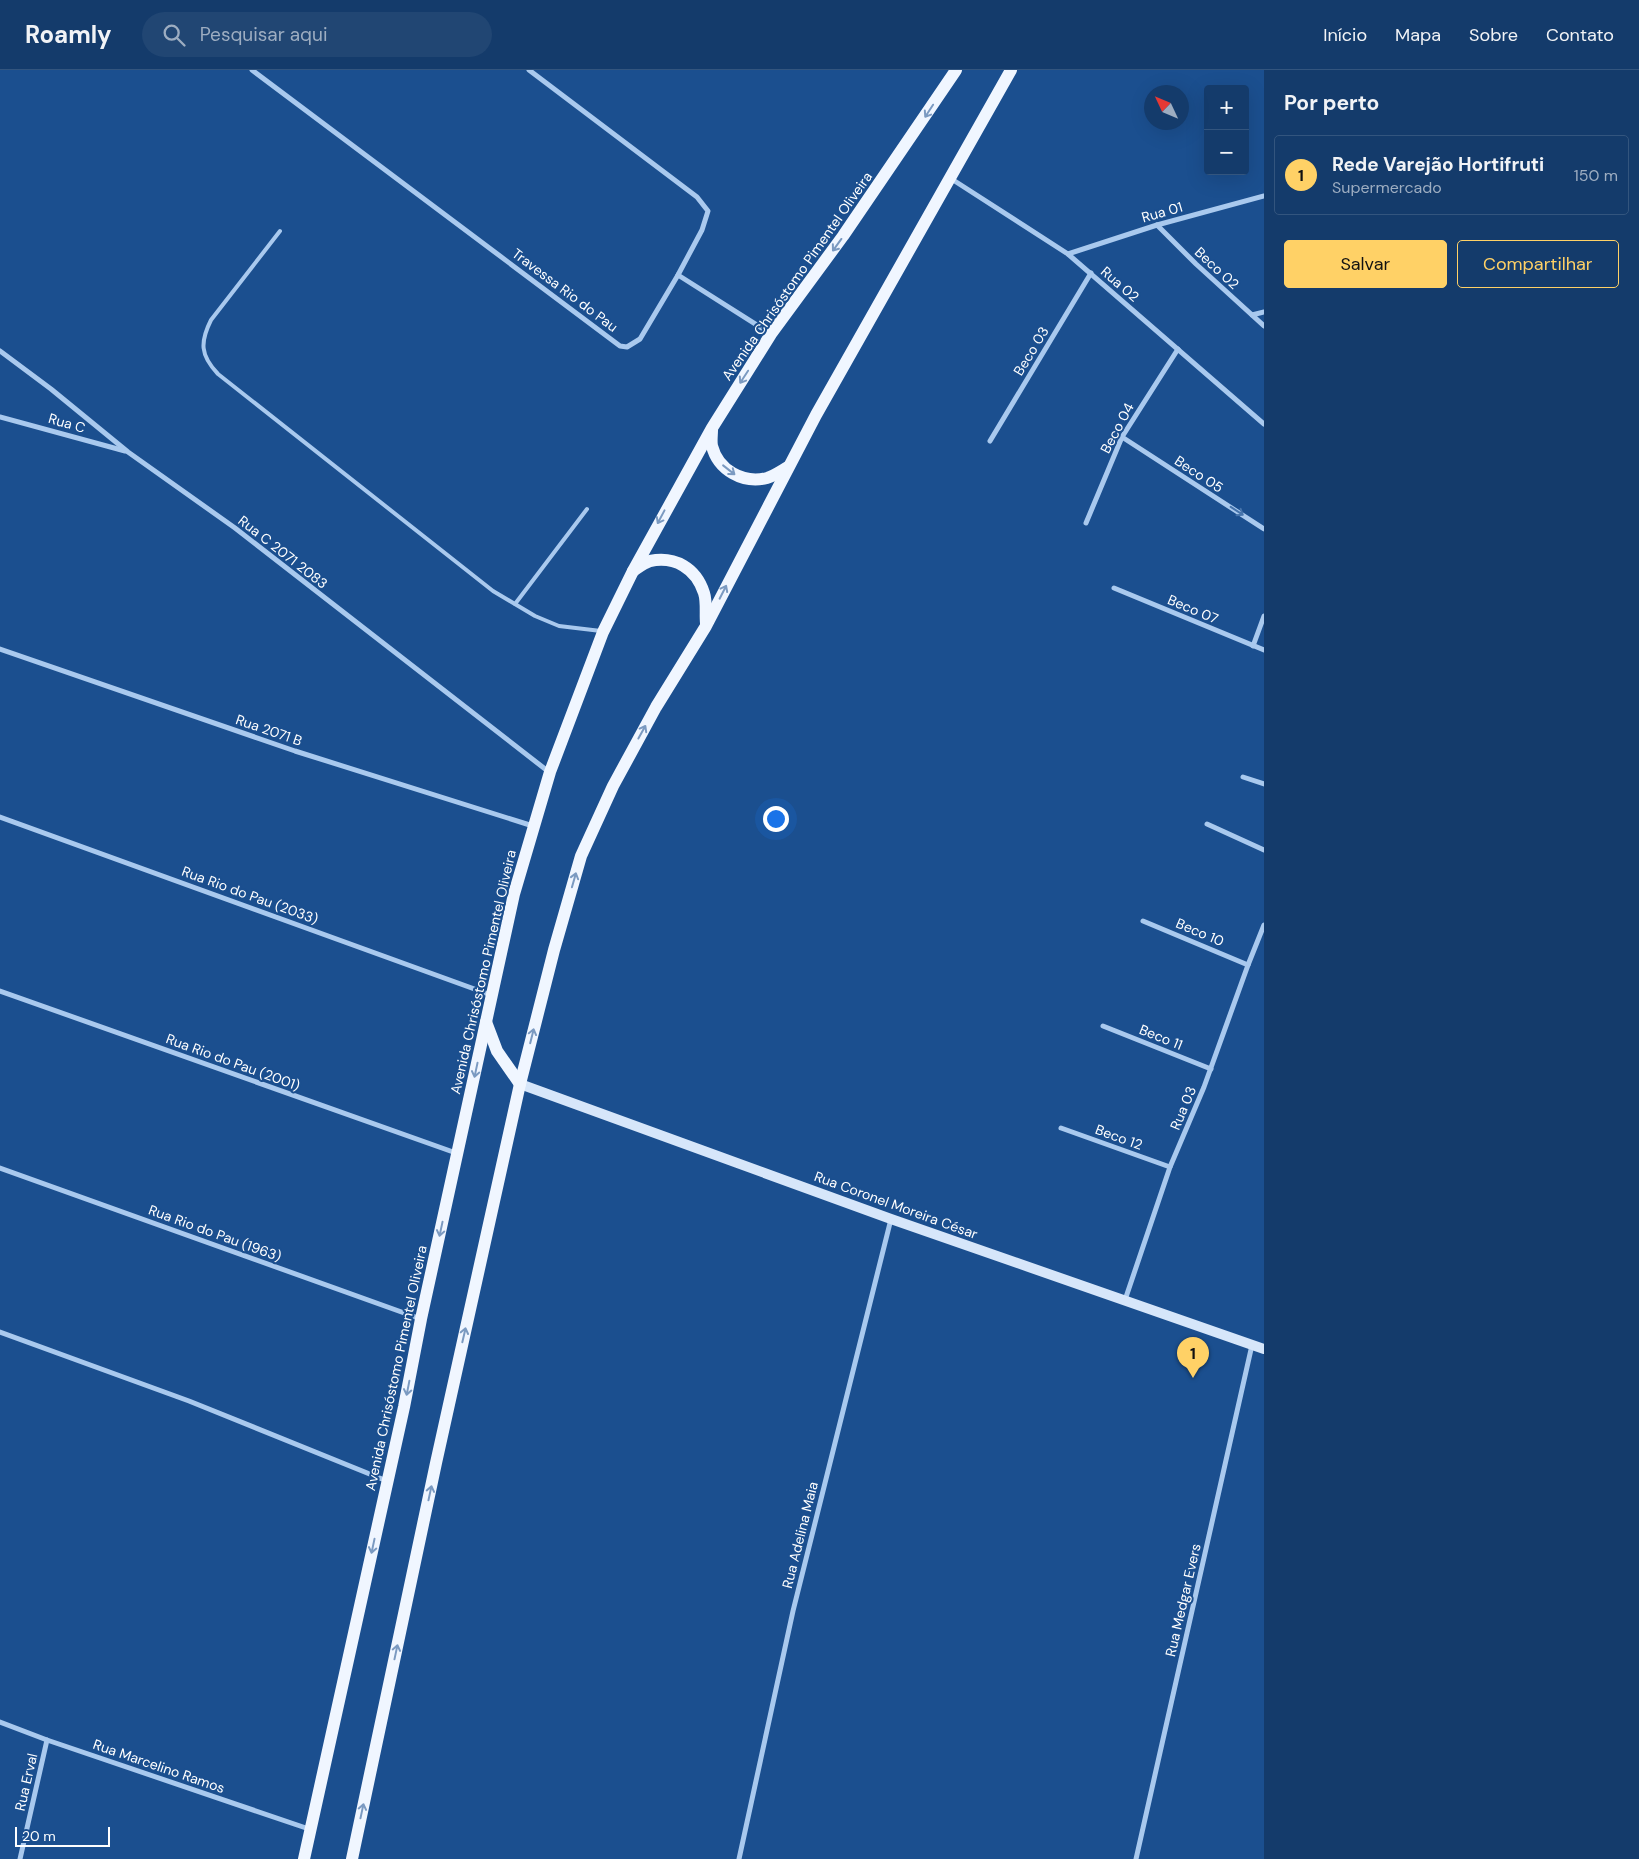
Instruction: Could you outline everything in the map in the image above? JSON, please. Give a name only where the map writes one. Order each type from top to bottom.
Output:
[{"type":"main road","name":"Avenida Chrisóstomo Pimentel Oliveira","points":[[304,1859],[514,894],[550,772],[603,632],[633,571],[712,428],[771,334],[849,228],[956,70]]},
{"type":"main road","points":[[352,1859],[436,1463],[520,1084],[554,950],[581,856],[622,770],[656,707],[706,626],[788,467],[1011,70]]},
{"type":"main road","points":[[712,428],[712,446],[719,462],[732,474],[750,480],[768,478],[788,467]]},
{"type":"main road","points":[[633,571],[648,562],[657,560],[666,560],[684,565],[698,577],[705,594],[706,626]]},
{"type":"main road","points":[[486,1022],[497,1051],[520,1084]]},
{"type":"street","name":"Travessa Rio do Pau","points":[[252,70],[620,346],[628,347],[640,339],[678,275],[702,230],[708,211],[697,197],[529,70]]},
{"type":"street","name":"Rua 02","points":[[949,178],[1068,254],[1264,424]]},
{"type":"street","name":"Rua 01","points":[[1068,254],[1157,225],[1264,196]]},
{"type":"street","name":"Beco 02","points":[[1157,225],[1196,264],[1264,326]]},
{"type":"street","name":"Beco 03","points":[[990,441],[1091,273]]},
{"type":"street","points":[[678,275],[771,334]]},
{"type":"street","points":[[1252,316],[1264,312]]},
{"type":"street","name":"Beco 04","points":[[1086,523],[1122,437],[1178,349]]},
{"type":"street","name":"Rua C 2071 2083","points":[[0,351],[51,389],[128,452],[235,528],[550,772]]},
{"type":"street","name":"Rua C","points":[[0,416],[128,452]]},
{"type":"street","name":"Beco 05","points":[[1122,437],[1264,529]]},
{"type":"street","name":"Beco 07","points":[[1114,588],[1264,650]]},
{"type":"street","points":[[1254,646],[1264,616]]},
{"type":"street","name":"Rua 2071 B","points":[[0,649],[295,751],[534,826]]},
{"type":"street","points":[[1243,777],[1264,784]]},
{"type":"street","name":"Rua Rio do Pau (2033)","points":[[0,816],[492,995]]},
{"type":"street","points":[[1207,824],[1264,850]]},
{"type":"street","name":"Beco 10","points":[[1143,921],[1248,964]]},
{"type":"street","name":"Rua 03","points":[[1125,1300],[1170,1167],[1211,1069],[1248,964],[1264,925]]},
{"type":"street","name":"Rua Rio do Pau (2001)","points":[[0,991],[458,1154]]},
{"type":"street","name":"Beco 11","points":[[1103,1026],[1211,1069]]},
{"type":"street","name":"Rua Coronel Moreira César","points":[[520,1084],[891,1219],[1264,1349]]},
{"type":"street","name":"Beco 12","points":[[1061,1128],[1170,1167]]},
{"type":"street","name":"Rua Rio do Pau (1963)","points":[[0,1168],[421,1319]]},
{"type":"street","name":"Rua Adelina Maia","points":[[739,1859],[793,1611],[891,1219]]},
{"type":"street","points":[[0,1332],[189,1401],[387,1482]]},
{"type":"street","name":"Rua Medgar Evers","points":[[1136,1859],[1252,1345]]},
{"type":"street","name":"Rua Marcelino Ramos","points":[[0,1722],[47,1740],[311,1830]]},
{"type":"street","name":"Rua Erval","points":[[20,1859],[47,1740]]},
{"type":"lane","points":[[280,232],[211,320],[204,335],[203,350],[208,364],[225,380],[485,585],[535,616],[558,626],[603,632]]},
{"type":"lane","points":[[515,604],[587,509]]},
{"type":"place","name":"Rede Varejão Hortifruti","points":[[1193,1378]]}]
